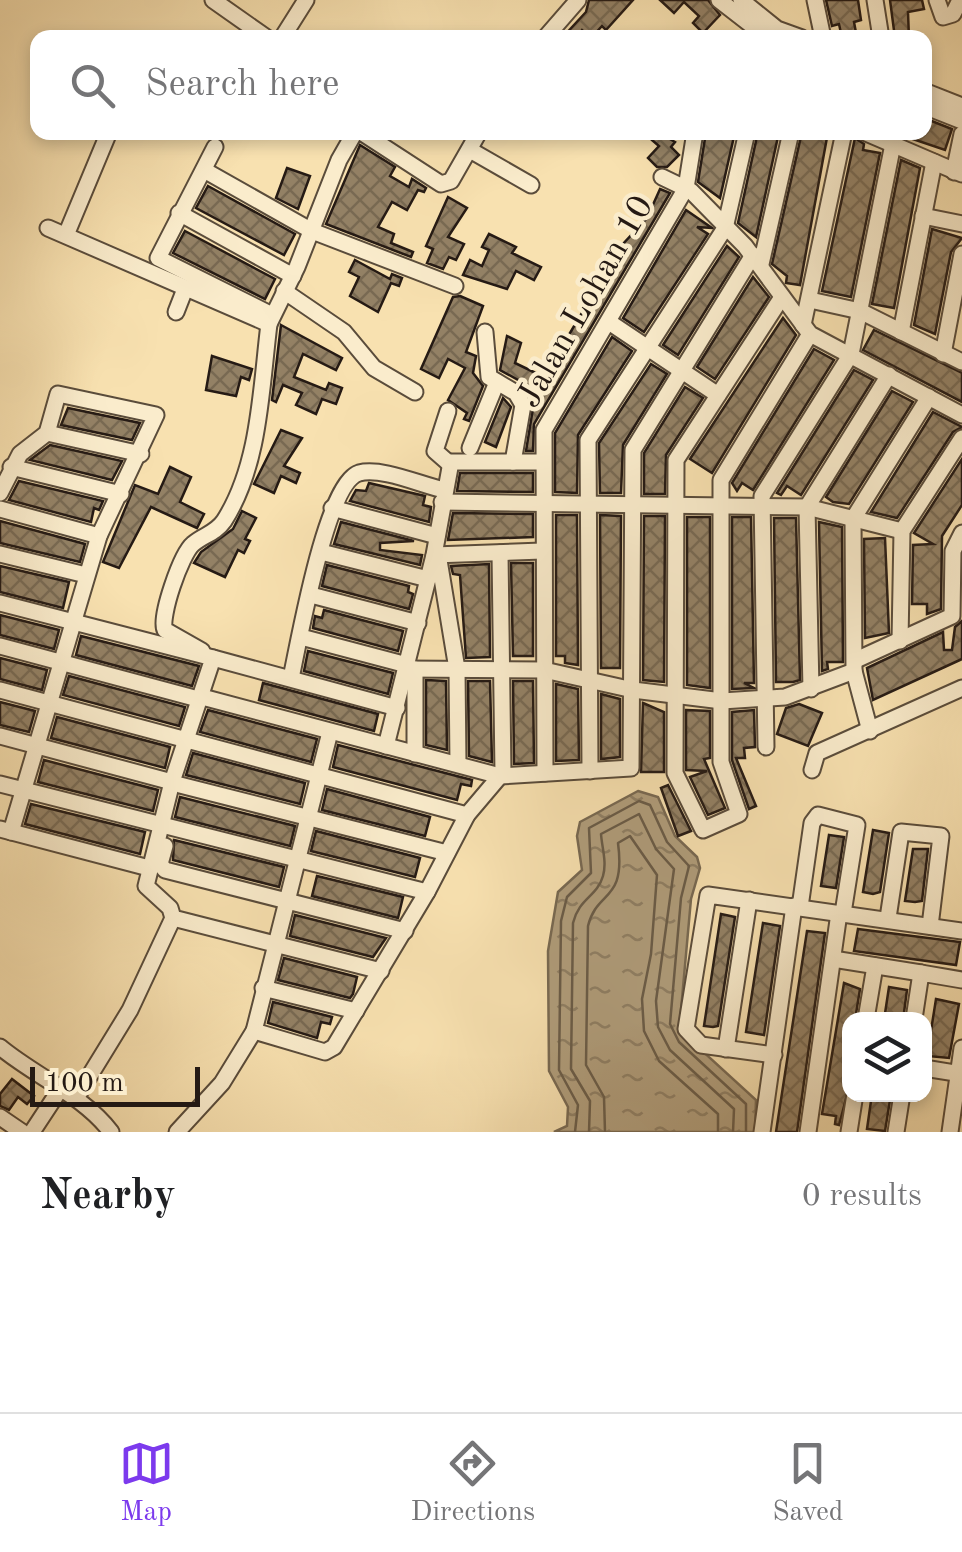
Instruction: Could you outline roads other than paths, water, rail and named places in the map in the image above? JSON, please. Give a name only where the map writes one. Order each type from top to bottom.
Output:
[{"type":"street","points":[[214,0],[256,30]]},
{"type":"street","points":[[287,30],[306,0]]},
{"type":"street","points":[[552,30],[578,0]]},
{"type":"street","points":[[719,0],[758,30]]},
{"type":"street","points":[[741,0],[780,30]]},
{"type":"street","points":[[815,0],[821,30]]},
{"type":"street","points":[[875,0],[881,30]]},
{"type":"street","points":[[937,0],[943,18],[953,14],[960,0]]},
{"type":"street","points":[[932,94],[962,106]]},
{"type":"street","points":[[932,109],[962,121]]},
{"type":"street","points":[[883,140],[958,173],[962,134]]},
{"type":"street","points":[[66,235],[106,140]]},
{"type":"street","points":[[212,658],[199,646],[165,630],[162,616],[186,552],[224,520],[256,430],[270,319],[293,276],[339,160],[353,140]]},
{"type":"street","points":[[371,140],[441,184],[451,181],[474,140]]},
{"type":"street","name":"Jalan Lohan 10","points":[[545,773],[545,428],[686,188],[694,140]]},
{"type":"street","points":[[590,771],[590,435],[725,228],[744,140]]},
{"type":"street","points":[[0,646],[502,775],[628,770],[633,765],[634,446],[757,260],[790,140]]},
{"type":"street","points":[[782,297],[679,455],[675,504],[676,774],[703,830],[738,814],[722,772],[719,504],[724,474],[806,330],[842,140]]},
{"type":"street","points":[[766,748],[762,505],[766,484],[851,354],[893,144]]},
{"type":"street","points":[[215,147],[158,252],[160,262],[270,319]]},
{"type":"street","points":[[470,150],[530,185]]},
{"type":"street","points":[[901,332],[934,162]]},
{"type":"street","points":[[204,170],[312,230],[454,286]]},
{"type":"street","points":[[662,177],[686,188],[757,260],[806,330],[962,415]]},
{"type":"street","points":[[179,213],[293,276]]},
{"type":"street","points":[[923,216],[962,224]]},
{"type":"street","points":[[48,228],[185,289],[270,319]]},
{"type":"street","points":[[943,354],[962,254]]},
{"type":"street","points":[[176,312],[185,289]]},
{"type":"street","points":[[284,291],[344,332],[374,368],[415,392]]},
{"type":"street","points":[[810,300],[860,310],[962,362]]},
{"type":"street","points":[[609,322],[718,395]]},
{"type":"street","points":[[485,332],[488,375],[516,393],[522,405],[513,462]]},
{"type":"street","points":[[811,688],[807,507],[889,375]]},
{"type":"street","points":[[470,448],[497,382]]},
{"type":"street","points":[[0,492],[11,467],[47,432],[58,394],[148,411],[156,418],[99,536],[23,789],[6,831],[148,868]]},
{"type":"street","points":[[870,731],[855,666],[853,519],[929,397]]},
{"type":"street","points":[[448,411],[435,451],[451,463],[542,462]]},
{"type":"street","points":[[47,432],[140,454]]},
{"type":"street","points":[[900,642],[902,531],[962,438]]},
{"type":"street","points":[[386,746],[410,668],[436,554],[451,463]]},
{"type":"street","points":[[11,467],[121,494]]},
{"type":"street","points":[[291,678],[332,508],[348,480],[361,473],[443,496],[542,504],[807,507],[902,531]]},
{"type":"street","points":[[332,508],[438,536]]},
{"type":"street","points":[[0,509],[99,536]]},
{"type":"street","points":[[301,636],[410,668],[544,670],[677,697],[766,701],[811,688],[952,616],[953,551],[962,533]]},
{"type":"street","points":[[436,554],[542,551]]},
{"type":"street","points":[[322,552],[428,580]]},
{"type":"street","points":[[254,1031],[325,1052],[334,1047],[405,931],[467,815],[502,775],[500,553]]},
{"type":"street","points":[[0,554],[86,575]]},
{"type":"street","points":[[436,554],[457,668],[458,764]]},
{"type":"street","points":[[311,595],[418,622]]},
{"type":"street","points":[[0,603],[397,708]]},
{"type":"street","points":[[76,1098],[130,1010],[174,918],[170,908],[146,886],[148,868],[165,825],[212,658]]},
{"type":"street","points":[[410,668],[415,754]]},
{"type":"street","points":[[812,770],[817,752],[962,688]]},
{"type":"street","points":[[0,690],[467,815]]},
{"type":"street","points":[[177,1132],[222,1083],[254,1031],[273,944],[330,732]]},
{"type":"street","points":[[0,736],[447,853]]},
{"type":"street","points":[[0,784],[427,892]]},
{"type":"street","points":[[762,1132],[797,907],[812,823],[818,815],[857,825],[808,1109],[808,1132]]},
{"type":"street","points":[[165,825],[163,870],[405,931]]},
{"type":"street","points":[[888,918],[901,832],[941,836],[944,838],[930,926]]},
{"type":"street","points":[[774,1055],[701,1045],[686,1029],[706,898],[710,894],[962,932]]},
{"type":"street","points":[[726,1049],[750,900]]},
{"type":"street","points":[[174,918],[380,971]]},
{"type":"street","points":[[833,960],[962,980]]},
{"type":"street","points":[[867,1012],[875,966]]},
{"type":"street","points":[[915,1012],[921,974]]},
{"type":"street","points":[[262,988],[356,1011]]},
{"type":"street","points":[[0,1047],[58,1091],[76,1098],[111,1132]]},
{"type":"street","points":[[950,1132],[962,1048]]},
{"type":"street","points":[[932,1069],[961,1074]]},
{"type":"street","points":[[32,1132],[58,1091]]},
{"type":"street","points":[[849,1132],[854,1102]]},
{"type":"street","points":[[896,1132],[901,1102]]},
{"type":"street","points":[[0,1117],[22,1132]]},
{"type":"water","points":[[638,791],[658,797],[675,836],[697,857],[700,868],[691,899],[680,1021],[699,1048],[756,1100],[755,1132],[554,1132],[567,1126],[568,1107],[549,1071],[548,951],[558,892],[582,870],[577,836],[580,822]]}]
